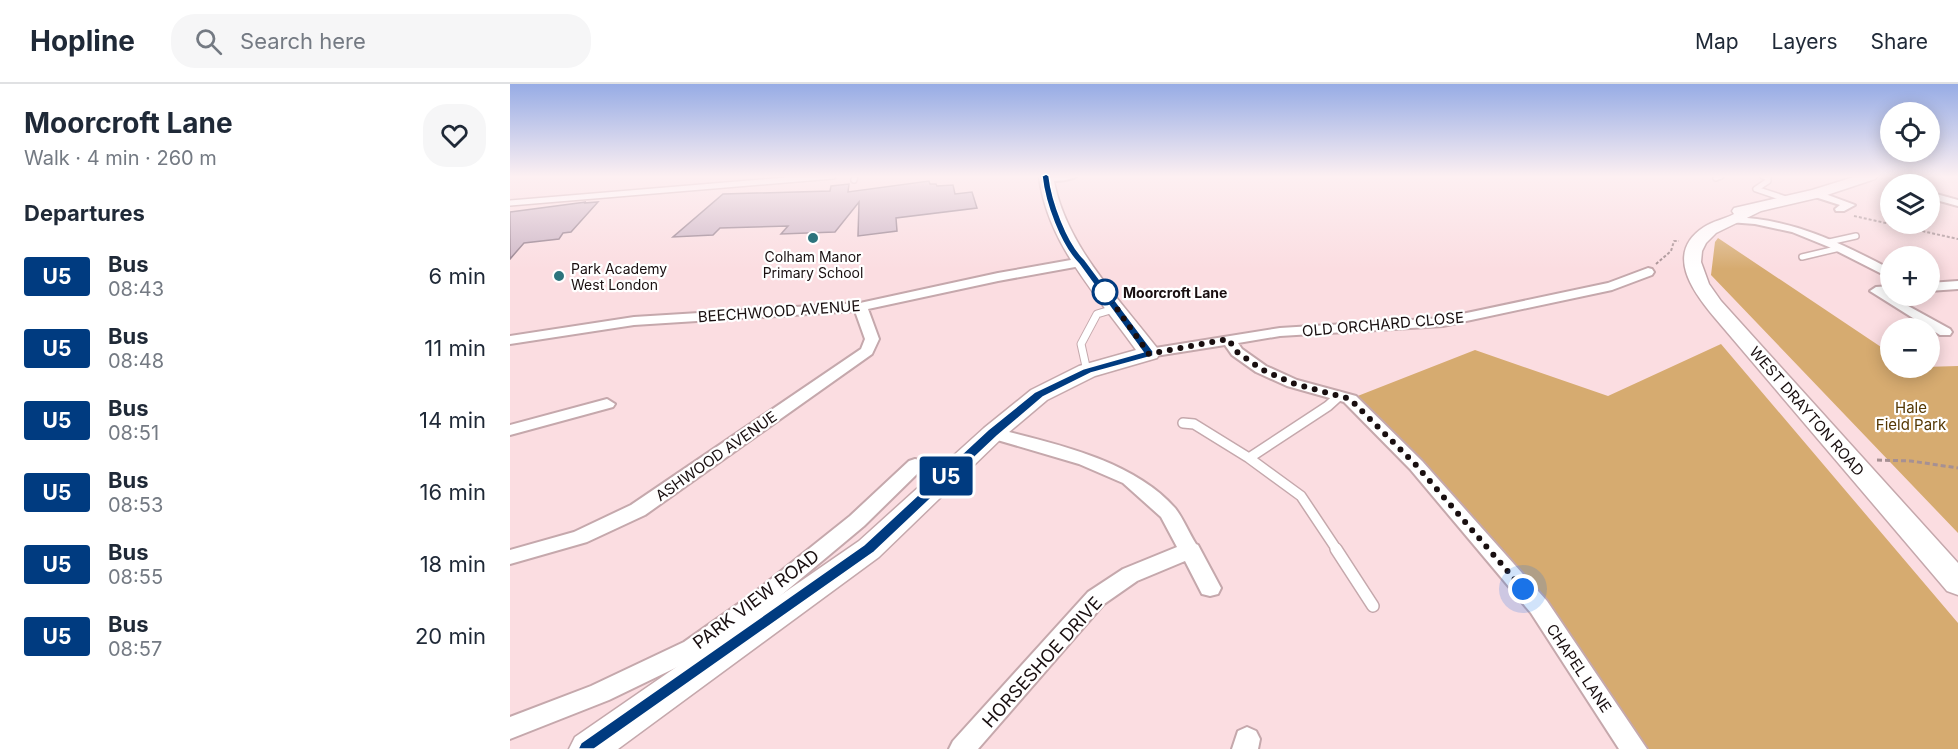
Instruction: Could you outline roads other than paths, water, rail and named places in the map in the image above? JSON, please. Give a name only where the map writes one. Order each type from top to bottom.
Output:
[{"type":"main road","points":[[1054,207],[1071,252],[1082,262],[1149,354]]},
{"type":"main road","points":[[1704,235],[1711,222],[1722,215],[1764,207]]},
{"type":"main road","points":[[1704,235],[1755,209]]},
{"type":"main road","name":"WEST DRAYTON ROAD","points":[[1704,235],[1693,250],[1693,265],[1698,283],[1705,294],[1958,583]]},
{"type":"main road","name":"PARK VIEW ROAD","points":[[588,749],[869,549],[993,433],[1039,394],[1087,371],[1149,354]]},
{"type":"main road","name":"PARK VIEW ROAD","points":[[600,749],[626,723]]},
{"type":"street","points":[[1840,209],[1845,207]]},
{"type":"street","points":[[1755,209],[1880,269]]},
{"type":"street","points":[[1733,220],[1785,225]]},
{"type":"street","name":"BEECHWOOD AVENUE","points":[[510,340],[634,321],[860,307],[998,277],[1082,262]]},
{"type":"street","name":"OLD ORCHARD CLOSE","points":[[1149,354],[1280,332],[1443,322],[1612,286],[1648,272]]},
{"type":"street","points":[[1940,286],[1958,285]]},
{"type":"street","points":[[1901,306],[1945,332]]},
{"type":"street","name":"ASHWOOD AVENUE","points":[[510,557],[580,537],[638,510],[867,351],[872,339],[860,307]]},
{"type":"street","name":"CHAPEL LANE","points":[[1228,339],[1237,352],[1261,369],[1292,383],[1350,399],[1416,465],[1539,607],[1634,749]]},
{"type":"street","points":[[510,430],[607,404]]},
{"type":"street","points":[[993,433],[1085,460],[1129,479],[1168,513],[1191,550],[1210,588]]},
{"type":"street","name":"PARK VIEW ROAD","points":[[510,728],[600,693],[692,649],[759,601],[857,521],[915,465],[950,473]]},
{"type":"street","name":"HORSESHOE DRIVE","points":[[962,749],[1096,598],[1130,575],[1191,550]]},
{"type":"lane","points":[[1802,257],[1856,236]]},
{"type":"lane","points":[[1087,371],[1081,344],[1097,314],[1117,308]]},
{"type":"lane","points":[[1249,458],[1328,406],[1339,396]]},
{"type":"lane","points":[[1183,423],[1194,424],[1249,458],[1301,496],[1373,606]]},
{"type":"place","name":"Colham Manor Primary School","points":[[813,238]]},
{"type":"place","name":"Park Academy West London","points":[[559,276]]},
{"type":"place","name":"Moorcroft Lane","points":[[1105,292]]},
{"type":"park label","name":"Hale Field Park","points":[[1911,416]]}]
